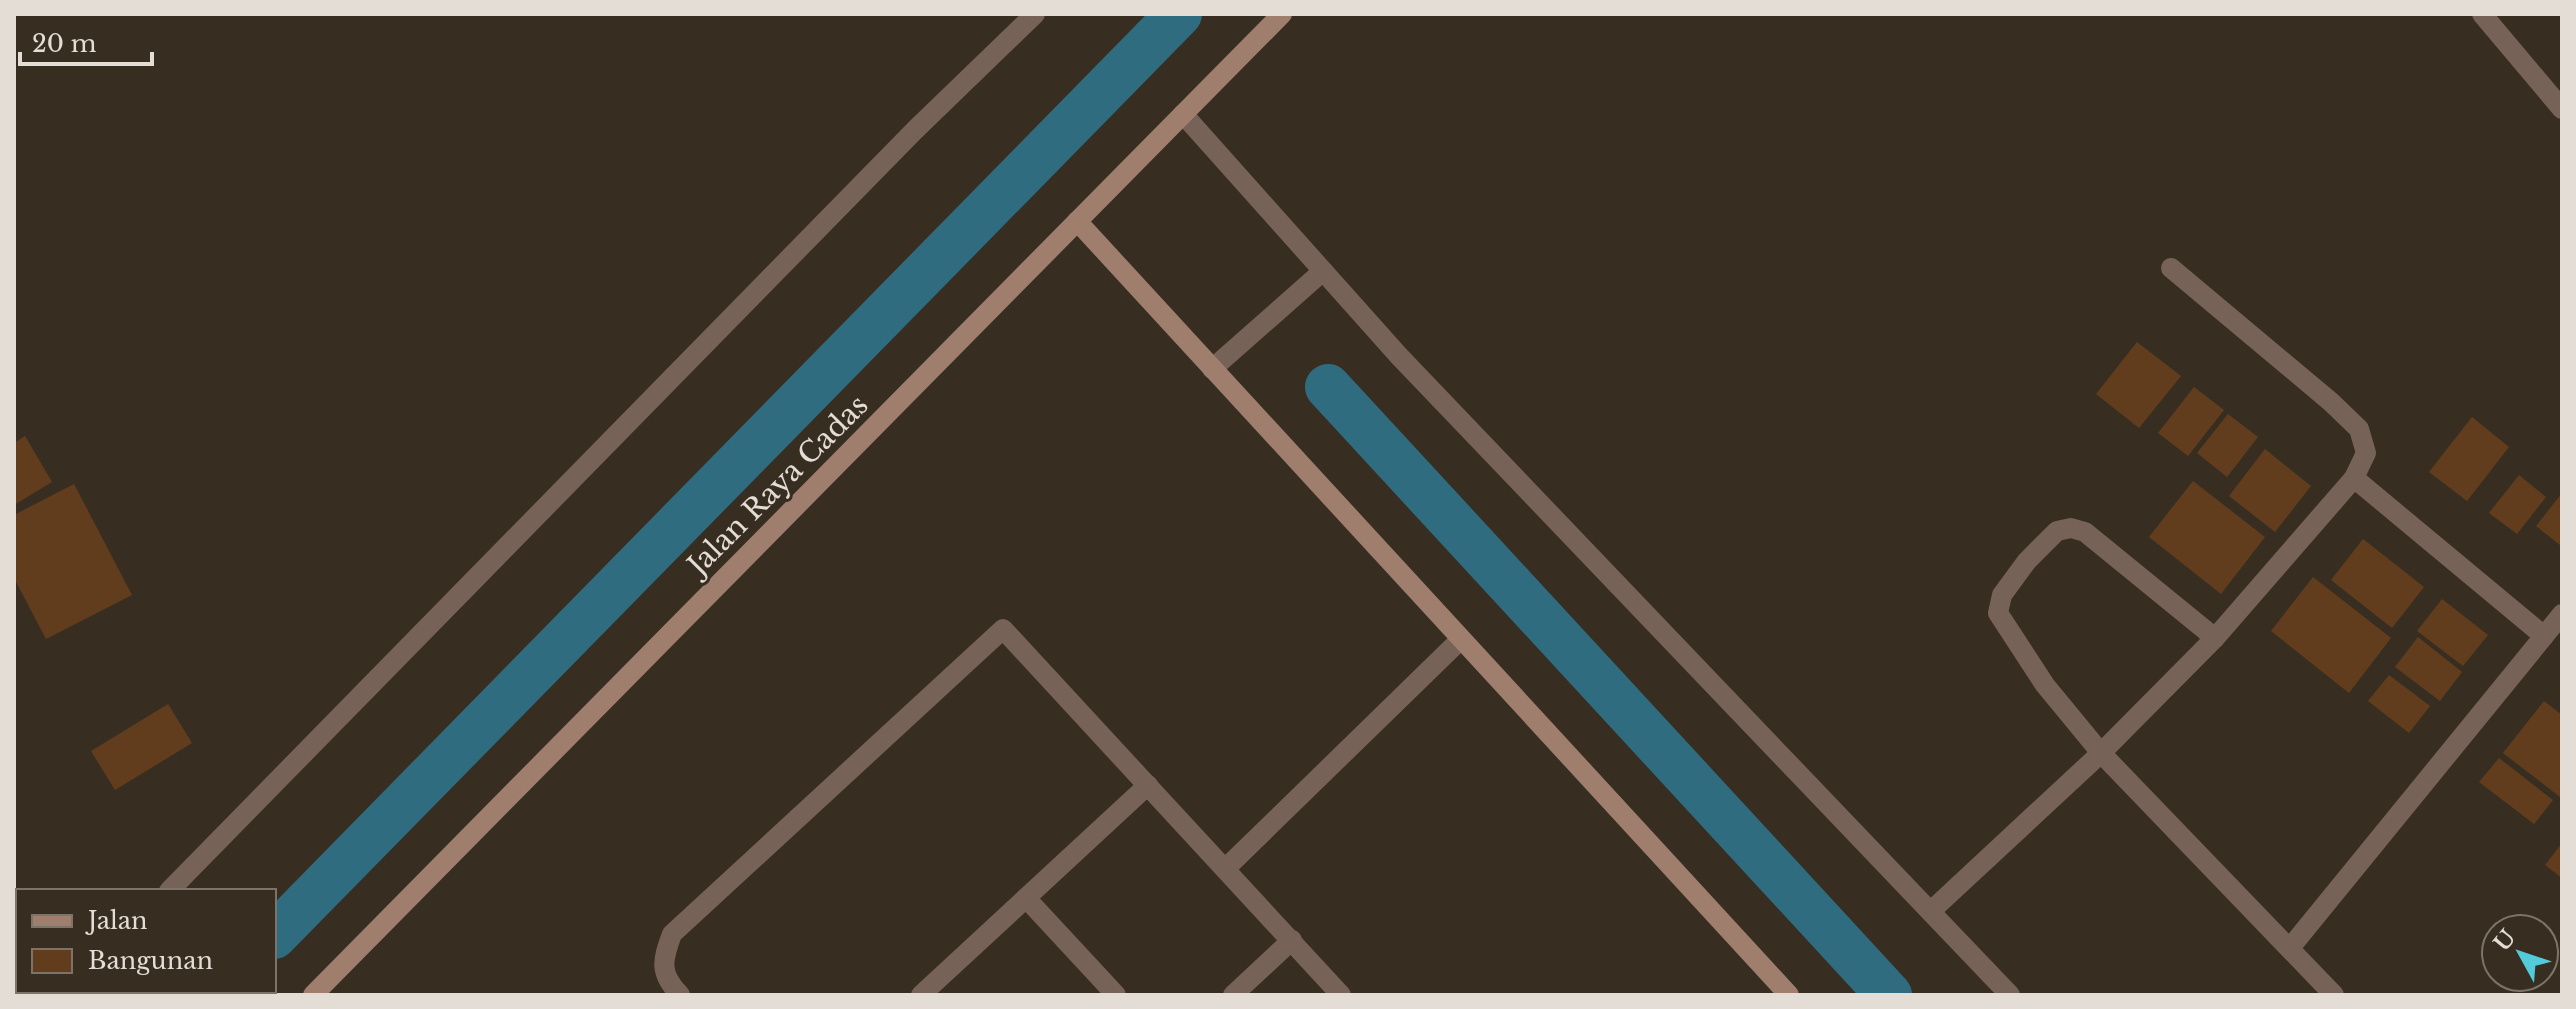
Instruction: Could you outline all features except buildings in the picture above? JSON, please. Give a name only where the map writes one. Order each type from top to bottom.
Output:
[{"type":"street","points":[[171,889],[915,130],[1035,14]]},
{"type":"street","name":"Jalan Raya Cadas","points":[[313,995],[1282,14]]},
{"type":"street","points":[[2482,14],[2562,109]]},
{"type":"street","points":[[1183,114],[1399,356],[2010,995]]},
{"type":"street","points":[[1077,221],[1789,995]]},
{"type":"street","points":[[1931,911],[2101,753],[2215,638],[2354,478],[2366,453],[2359,429],[2171,268]]},
{"type":"street","points":[[1212,369],[1323,271]]},
{"type":"street","points":[[2354,478],[2544,636]]},
{"type":"street","points":[[2215,638],[2085,532],[2071,528],[2057,531],[2047,541],[2002,595],[1998,613],[2045,685],[2101,753],[2334,995]]},
{"type":"street","points":[[2290,948],[2562,614]]},
{"type":"street","points":[[680,995],[668,983],[662,959],[672,934],[1003,629],[1341,995]]},
{"type":"street","points":[[1225,869],[1460,640]]},
{"type":"street","points":[[921,995],[1148,785]]},
{"type":"street","points":[[1026,898],[1116,995]]},
{"type":"street","points":[[1233,995],[1292,940]]},
{"type":"waterway","points":[[276,934],[1179,14]]},
{"type":"waterway","points":[[1328,387],[1889,995]]}]
